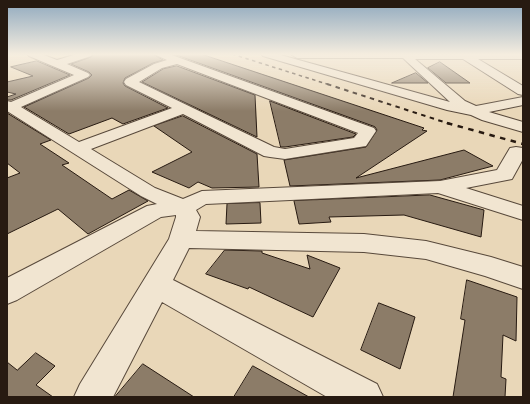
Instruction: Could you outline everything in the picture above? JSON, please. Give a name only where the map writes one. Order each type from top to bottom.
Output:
[{"type":"street","points":[[8,106],[84,75],[79,73]]},
{"type":"street","points":[[146,73],[130,82],[270,152],[285,154],[360,142],[368,131],[209,73]]},
{"type":"street","points":[[332,73],[474,111],[523,101]]},
{"type":"street","points":[[358,73],[364,82]]},
{"type":"street","points":[[425,73],[460,104],[487,117],[523,127]]},
{"type":"street","points":[[493,73],[523,91]]},
{"type":"street","points":[[8,106],[148,192],[184,207],[188,217],[181,239],[93,397]]},
{"type":"street","points":[[78,148],[183,109]]},
{"type":"street","points":[[7,292],[155,211],[184,207],[202,198],[455,185],[506,175],[516,152],[523,154]]},
{"type":"street","points":[[439,187],[523,213]]},
{"type":"street","points":[[181,239],[364,243],[426,250],[491,267],[523,278]]},
{"type":"street","points":[[156,285],[364,397]]},
{"type":"building","points":[[25,73],[65,73],[70,75],[11,100],[7,100],[7,97],[16,94],[7,92],[7,82],[33,76]]},
{"type":"building","points":[[90,73],[135,73],[125,78],[123,83],[125,86],[168,108],[123,124],[112,118],[69,134],[24,107],[89,78],[92,75]]},
{"type":"building","points":[[157,73],[195,73],[255,95],[257,137],[142,82]]},
{"type":"building","points":[[226,73],[258,73],[424,128],[422,130],[427,131],[356,178],[464,150],[493,166],[440,180],[290,186],[284,160],[366,147],[377,130],[375,127]]},
{"type":"building","points":[[416,73],[428,83],[392,83]]},
{"type":"building","points":[[434,73],[456,73],[470,83],[446,83]]},
{"type":"building","points":[[270,101],[356,134],[353,137],[281,147]]},
{"type":"building","points":[[7,113],[51,140],[40,144],[69,163],[62,165],[112,199],[129,190],[148,201],[88,234],[58,209],[7,234],[7,178],[20,173],[7,163]]},
{"type":"building","points":[[183,116],[257,154],[259,187],[212,188],[198,182],[189,188],[152,172],[192,152],[154,126]]},
{"type":"building","points":[[430,195],[484,210],[481,237],[404,215],[329,217],[331,222],[299,224],[294,201]]},
{"type":"building","points":[[260,203],[261,223],[226,224],[227,204]]},
{"type":"building","points":[[225,250],[262,251],[262,253],[310,269],[307,255],[340,268],[313,317],[249,287],[248,289],[206,274]]},
{"type":"building","points":[[467,280],[517,297],[516,341],[503,335],[501,377],[506,379],[505,397],[453,397],[465,320],[461,319]]},
{"type":"building","points":[[379,303],[415,317],[400,369],[361,350]]},
{"type":"building","points":[[36,353],[55,366],[36,385],[53,397],[7,397],[7,362],[17,370]]},
{"type":"building","points":[[143,364],[194,397],[115,397]]},
{"type":"building","points":[[253,366],[309,397],[234,397]]},
{"type":"railway","points":[[292,73],[330,85]]},
{"type":"railway","points":[[327,84],[450,124]]},
{"type":"railway","points":[[447,123],[523,144]]}]
